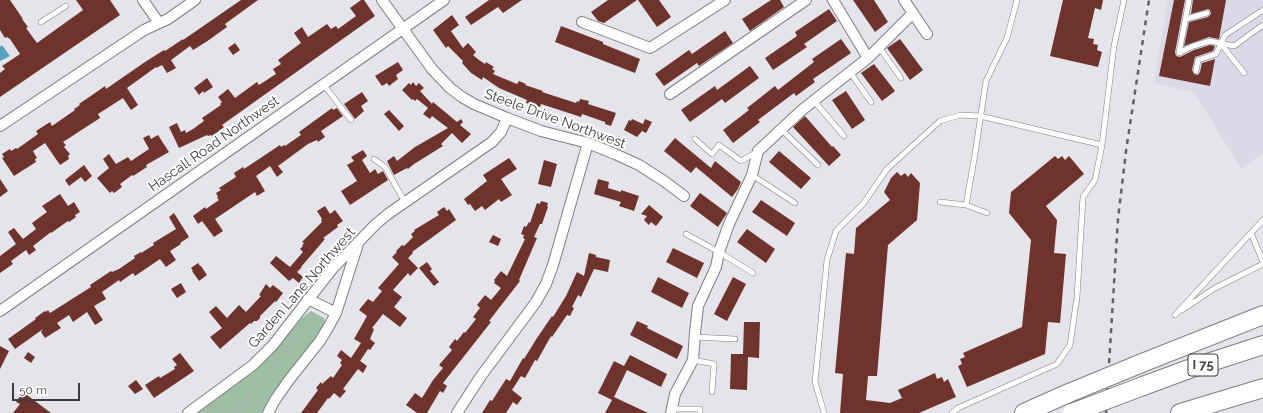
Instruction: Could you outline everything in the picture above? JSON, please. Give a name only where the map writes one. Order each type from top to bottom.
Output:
[{"type":"highway","points":[[1024,413],[1142,363],[1238,325],[1263,317]]},
{"type":"highway","name":"I 75","points":[[1072,413],[1190,369],[1263,345]]},
{"type":"highway","points":[[1180,413],[1263,388]]},
{"type":"street","points":[[143,0],[159,23]]},
{"type":"street","points":[[1,123],[144,30],[159,23],[195,0]]},
{"type":"street","name":"Steele Drive Northwest","points":[[382,0],[432,69],[450,88],[474,104],[542,131],[588,143],[615,154],[639,165],[684,196]]},
{"type":"street","name":"Hascall Road Northwest","points":[[0,311],[444,0]]},
{"type":"street","points":[[670,94],[806,0]]},
{"type":"street","points":[[833,0],[868,58]]},
{"type":"street","points":[[582,22],[650,48],[723,1]]},
{"type":"street","points":[[671,411],[675,394],[693,360],[698,306],[716,267],[719,252],[729,224],[752,175],[758,151],[814,101],[868,58],[879,47],[909,5],[927,34]]},
{"type":"street","name":"Garden Lane Northwest","points":[[188,413],[253,365],[273,345],[333,268],[376,224],[405,202],[492,142],[501,132],[507,118]]},
{"type":"street","points":[[457,413],[481,376],[536,302],[546,284],[553,265],[588,143]]},
{"type":"street","points":[[268,413],[289,380],[320,341],[336,314],[359,241]]},
{"type":"street","points":[[308,299],[336,314]]},
{"type":"lane","points":[[966,205],[986,81],[1007,38],[1017,0]]},
{"type":"lane","points":[[952,413],[958,408],[1057,364],[1070,345],[1077,297],[1083,197],[1095,180],[1102,145],[1114,46],[1124,0]]},
{"type":"lane","points":[[1189,0],[1179,53],[1193,46],[1210,41],[1234,46],[1263,25]]},
{"type":"lane","points":[[41,22],[66,6]]},
{"type":"lane","points":[[1196,71],[1198,60],[1216,54],[1225,35],[1263,10]]},
{"type":"lane","points":[[1186,19],[1207,13]]},
{"type":"lane","points":[[1221,44],[1244,73]]},
{"type":"lane","points":[[879,47],[901,78]]},
{"type":"lane","points":[[850,72],[871,102]]},
{"type":"lane","points":[[323,84],[351,120]]},
{"type":"lane","points":[[814,101],[844,136]]},
{"type":"lane","points":[[824,413],[815,382],[827,260],[836,231],[863,204],[887,169],[940,121],[960,116],[980,116],[1102,145]]},
{"type":"lane","points":[[781,129],[818,165]]},
{"type":"lane","points":[[695,139],[712,154],[720,145],[741,161],[758,151]]},
{"type":"lane","points":[[374,159],[385,167],[405,202]]},
{"type":"lane","points":[[752,175],[795,203]]},
{"type":"lane","points":[[940,202],[966,205],[987,213]]},
{"type":"lane","points":[[1251,233],[1263,263],[1215,288],[1175,315],[1251,233],[1261,224],[1263,220]]},
{"type":"lane","points":[[686,234],[753,273]]},
{"type":"lane","points":[[694,337],[735,339]]},
{"type":"lane","points":[[693,360],[714,364],[712,392]]},
{"type":"lane","points":[[671,411],[700,409],[700,413]]},
{"type":"path","points":[[232,413],[312,317]]},
{"type":"path","points":[[222,413],[224,410],[228,413]]},
{"type":"shaded area","points":[[1168,0],[1263,0],[1263,153],[1241,168],[1194,92],[1154,83]]},
{"type":"green space","points":[[311,311],[324,318],[325,325],[316,341],[285,379],[263,413],[197,413],[256,370],[301,319]]},
{"type":"water","points":[[2,45],[10,56],[0,61],[0,47]]},
{"type":"building","points":[[0,0],[10,0],[28,27],[26,28],[37,43],[83,10],[76,0],[110,0],[120,15],[0,97],[0,73],[5,69],[2,66],[20,54],[10,39],[7,37],[5,38],[0,30]]},
{"type":"building","points":[[241,0],[258,0],[225,24],[227,27],[206,42],[193,50],[190,46],[171,60],[176,68],[167,73],[162,65],[156,67],[127,88],[138,105],[131,110],[123,98],[98,114],[100,118],[63,142],[66,145],[64,147],[70,154],[68,156],[69,159],[60,165],[45,143],[33,151],[37,158],[35,159],[36,162],[14,176],[2,158],[4,157],[2,154],[10,149],[11,151],[16,148],[17,149],[38,134],[36,131],[50,122],[52,126],[75,110],[74,109],[80,105],[79,104],[105,86],[106,89],[145,62],[183,40]]},
{"type":"building","points":[[361,0],[364,0],[375,16],[222,125],[224,127],[212,136],[207,135],[179,148],[169,127],[177,123],[181,132],[185,130],[186,133],[193,129],[204,121],[202,118],[221,105],[220,104],[222,102],[218,97],[228,89],[235,98],[257,82],[259,85],[276,74],[273,69],[281,64],[278,60],[301,43],[294,33],[302,27],[308,37],[327,24],[331,29],[336,26],[338,29],[356,16],[350,8]]},
{"type":"building","points":[[489,0],[522,0],[503,13],[498,7],[471,25],[465,17]]},
{"type":"building","points":[[608,0],[637,0],[604,23],[598,21],[591,12]]},
{"type":"building","points":[[638,0],[659,0],[671,17],[657,27]]},
{"type":"building","points":[[771,0],[780,0],[784,7],[750,31],[742,19]]},
{"type":"building","points":[[853,0],[874,0],[888,22],[875,32]]},
{"type":"building","points":[[1063,0],[1103,0],[1101,10],[1095,8],[1088,38],[1094,39],[1093,44],[1098,45],[1097,50],[1102,52],[1098,67],[1050,56]]},
{"type":"building","points":[[1174,0],[1185,0],[1175,52],[1176,56],[1180,57],[1194,50],[1210,45],[1215,46],[1213,51],[1195,57],[1192,70],[1194,74],[1198,75],[1202,63],[1215,59],[1210,86],[1159,76]]},
{"type":"building","points":[[1193,0],[1226,0],[1219,39],[1209,37],[1184,46],[1189,22],[1208,17],[1211,14],[1210,10],[1208,9],[1191,14]]},
{"type":"building","points":[[829,9],[837,21],[804,44],[807,47],[773,70],[765,58],[797,36],[795,32]]},
{"type":"building","points":[[452,15],[459,25],[451,31],[463,48],[468,43],[476,52],[473,55],[485,64],[486,62],[494,67],[492,69],[495,71],[493,74],[517,84],[519,81],[526,84],[525,85],[543,91],[542,92],[576,103],[577,101],[579,102],[580,99],[589,101],[588,104],[616,113],[611,126],[605,124],[605,122],[582,114],[581,117],[541,104],[540,107],[526,103],[527,100],[499,88],[483,77],[482,80],[471,73],[462,63],[463,61],[448,46],[446,48],[433,30]]},
{"type":"building","points":[[561,26],[603,42],[603,44],[640,59],[635,73],[555,42]]},
{"type":"building","points":[[725,31],[733,43],[699,66],[697,63],[664,86],[655,74],[689,50],[692,54]]},
{"type":"building","points":[[841,39],[851,53],[813,79],[815,82],[796,96],[794,93],[758,120],[760,122],[733,143],[723,130],[749,110],[747,108],[775,86],[778,90],[814,62],[812,59]]},
{"type":"building","points":[[900,39],[923,70],[910,80],[887,48]]},
{"type":"building","points":[[235,43],[240,50],[233,55],[228,48]]},
{"type":"building","points":[[398,62],[403,70],[396,75],[398,79],[389,86],[387,83],[382,86],[375,76]]},
{"type":"building","points":[[874,64],[895,91],[882,101],[861,73]]},
{"type":"building","points":[[750,66],[759,78],[725,103],[722,99],[690,122],[681,110],[715,86],[717,90]]},
{"type":"building","points":[[207,78],[213,87],[204,93],[203,91],[199,95],[194,88]]},
{"type":"building","points":[[413,82],[416,86],[419,83],[424,88],[420,91],[432,104],[433,102],[457,122],[461,119],[463,122],[460,125],[471,134],[462,143],[452,133],[441,144],[443,146],[408,169],[407,168],[394,175],[387,161],[394,156],[397,161],[415,147],[448,128],[432,116],[430,119],[423,114],[428,108],[417,99],[415,101],[413,99],[412,100],[402,90],[409,83],[411,85]]},
{"type":"building","points":[[846,91],[865,120],[852,129],[832,100]]},
{"type":"building","points":[[362,92],[368,101],[361,106],[364,111],[355,119],[344,104]]},
{"type":"building","points":[[332,108],[333,110],[337,108],[343,116],[321,131],[325,137],[318,142],[317,140],[308,144],[278,166],[283,172],[277,177],[270,166],[256,176],[265,191],[257,196],[255,192],[215,219],[223,231],[214,237],[202,221],[198,224],[193,216],[205,207],[206,209],[219,200],[216,193],[221,190],[219,188],[236,177],[234,173],[243,167],[244,169],[280,145],[281,147],[284,145],[285,146],[301,135],[299,132]]},
{"type":"building","points":[[389,110],[404,126],[399,131],[384,114]]},
{"type":"building","points":[[805,116],[841,155],[829,166],[793,127]]},
{"type":"building","points":[[632,119],[643,124],[645,119],[652,122],[646,133],[642,131],[637,137],[624,130],[629,120],[631,121]]},
{"type":"building","points":[[149,135],[151,139],[158,135],[169,152],[146,165],[147,167],[133,176],[132,175],[120,184],[122,187],[114,193],[112,191],[110,193],[97,178],[109,168],[103,159],[109,154],[116,164],[128,157],[131,161],[149,149],[143,138]]},
{"type":"building","points":[[675,138],[711,168],[715,161],[741,182],[732,197],[696,167],[691,173],[664,151]]},
{"type":"building","points":[[363,150],[367,156],[362,160],[370,173],[375,169],[378,174],[383,171],[388,180],[350,205],[341,191],[357,181],[347,165],[354,161],[351,157]]},
{"type":"building","points":[[779,151],[811,178],[801,189],[769,162]]},
{"type":"building","points":[[1055,156],[1058,159],[1062,156],[1065,160],[1069,156],[1084,174],[1046,206],[1057,220],[1054,253],[1066,254],[1060,323],[1048,322],[1045,354],[967,387],[958,366],[962,364],[960,359],[965,357],[963,353],[1022,327],[1031,240],[1009,213],[1011,192]]},
{"type":"building","points":[[509,158],[517,169],[501,179],[512,195],[501,202],[499,199],[485,210],[482,206],[475,211],[464,199],[487,181],[483,175]]},
{"type":"building","points":[[544,160],[557,164],[551,187],[538,184]]},
{"type":"building","points":[[84,165],[92,176],[85,182],[81,177],[69,186],[65,180]]},
{"type":"building","points":[[897,172],[901,176],[905,173],[908,177],[911,173],[920,183],[917,220],[888,245],[877,376],[868,376],[866,400],[890,403],[902,398],[898,390],[935,373],[937,379],[942,377],[944,382],[948,379],[956,397],[919,413],[840,413],[843,374],[835,373],[846,253],[854,254],[856,228],[890,200],[884,192],[891,178]]},
{"type":"building","points":[[0,179],[8,191],[0,197]]},
{"type":"building","points":[[598,179],[609,182],[608,188],[621,192],[621,190],[639,196],[634,211],[619,206],[621,202],[594,194]]},
{"type":"building","points":[[700,193],[727,213],[718,227],[690,206]]},
{"type":"building","points":[[60,194],[68,206],[74,202],[80,212],[75,215],[76,217],[51,232],[33,246],[36,250],[29,255],[26,250],[11,261],[13,264],[0,273],[0,256],[16,244],[8,232],[14,228],[23,239],[36,229],[32,223],[47,212],[42,206]]},
{"type":"building","points":[[761,200],[795,223],[787,236],[752,212]]},
{"type":"building","points":[[541,201],[548,203],[548,207],[542,224],[540,224],[534,237],[537,238],[519,280],[520,281],[489,321],[491,322],[443,383],[447,386],[443,393],[440,391],[427,413],[417,413],[406,405],[415,393],[422,398],[433,380],[443,368],[439,365],[452,350],[449,347],[455,339],[457,341],[464,332],[465,333],[476,319],[473,317],[480,308],[477,305],[485,295],[491,300],[501,288],[494,283],[494,280],[501,271],[507,276],[525,239],[523,238],[524,235],[521,234],[524,226],[526,227],[529,222],[530,223],[537,203],[540,204]]},
{"type":"building","points":[[649,205],[663,217],[656,226],[651,222],[649,225],[644,220],[647,216],[641,214]]},
{"type":"building","points":[[325,206],[330,214],[335,210],[343,221],[337,225],[338,227],[323,238],[325,239],[297,272],[303,277],[299,283],[293,278],[289,281],[270,263],[276,256],[290,267],[303,252],[300,249],[304,243],[302,242],[322,222],[322,219],[317,211]]},
{"type":"building","points":[[444,207],[447,211],[449,209],[456,220],[412,252],[413,253],[408,258],[418,268],[410,276],[408,273],[393,290],[402,297],[394,307],[407,318],[400,327],[383,314],[372,328],[374,329],[370,339],[375,343],[370,350],[368,349],[360,361],[367,366],[363,373],[358,369],[343,389],[346,391],[340,398],[334,393],[329,399],[328,398],[317,413],[301,413],[318,390],[316,388],[321,382],[322,384],[331,376],[333,378],[342,365],[340,363],[342,360],[337,356],[341,350],[351,358],[361,343],[354,339],[367,316],[359,310],[368,299],[373,302],[382,291],[378,288],[399,264],[392,257],[397,252],[396,251],[402,245],[404,246],[413,237],[411,234],[415,231],[414,230],[439,215],[437,212]]},
{"type":"building","points":[[174,213],[189,237],[170,251],[176,260],[166,267],[160,259],[135,276],[133,273],[120,282],[119,280],[102,292],[106,299],[94,306],[103,320],[95,325],[87,312],[73,322],[69,315],[57,323],[61,328],[45,338],[41,332],[43,329],[15,349],[8,339],[36,319],[35,318],[48,310],[50,313],[91,287],[90,285],[111,271],[112,272],[119,269],[135,258],[134,256],[154,245],[153,243],[176,229],[169,217]]},
{"type":"building","points":[[747,229],[775,249],[766,263],[737,242]]},
{"type":"building","points":[[493,235],[501,239],[498,246],[489,242]]},
{"type":"building","points":[[673,248],[704,263],[697,278],[666,262]]},
{"type":"building","points":[[589,253],[596,255],[596,257],[610,260],[608,272],[594,269],[581,297],[578,295],[572,307],[574,308],[570,316],[567,315],[552,337],[551,336],[537,361],[535,360],[525,378],[521,376],[512,390],[522,398],[517,405],[513,402],[506,413],[482,413],[490,400],[492,401],[506,379],[510,381],[523,358],[524,359],[566,296],[577,272],[584,276]]},
{"type":"building","points":[[427,262],[432,269],[430,271],[439,282],[434,286],[419,268]]},
{"type":"building","points":[[198,263],[207,275],[199,281],[191,268]]},
{"type":"building","points":[[658,277],[689,293],[682,308],[651,292]]},
{"type":"building","points":[[733,277],[746,284],[727,321],[714,314]]},
{"type":"building","points":[[181,283],[186,292],[177,298],[171,289]]},
{"type":"building","points":[[266,284],[270,288],[273,285],[283,293],[276,302],[275,301],[260,316],[257,321],[254,321],[251,324],[250,323],[220,349],[210,337],[222,328],[209,312],[216,306],[227,318],[239,305],[246,312],[261,296],[259,295]]},
{"type":"building","points":[[637,321],[648,326],[647,328],[683,346],[677,359],[630,335]]},
{"type":"building","points":[[744,322],[760,322],[759,358],[748,357],[747,390],[730,389],[731,354],[743,354]]},
{"type":"building","points":[[0,346],[9,351],[0,369]]},
{"type":"building","points":[[28,352],[35,357],[31,363],[24,358]]},
{"type":"building","points":[[180,353],[194,371],[154,398],[145,385],[159,376],[160,378],[175,369],[174,367],[177,365],[172,359]]},
{"type":"building","points":[[630,355],[667,374],[661,387],[627,370],[614,397],[648,413],[605,413],[612,400],[598,393],[614,361],[624,366]]},
{"type":"building","points":[[136,380],[143,389],[135,394],[128,386]]},
{"type":"building","points":[[23,392],[51,413],[13,413],[20,404],[16,402]]},
{"type":"railway","points":[[1106,413],[1118,219],[1126,151],[1149,0]]}]
